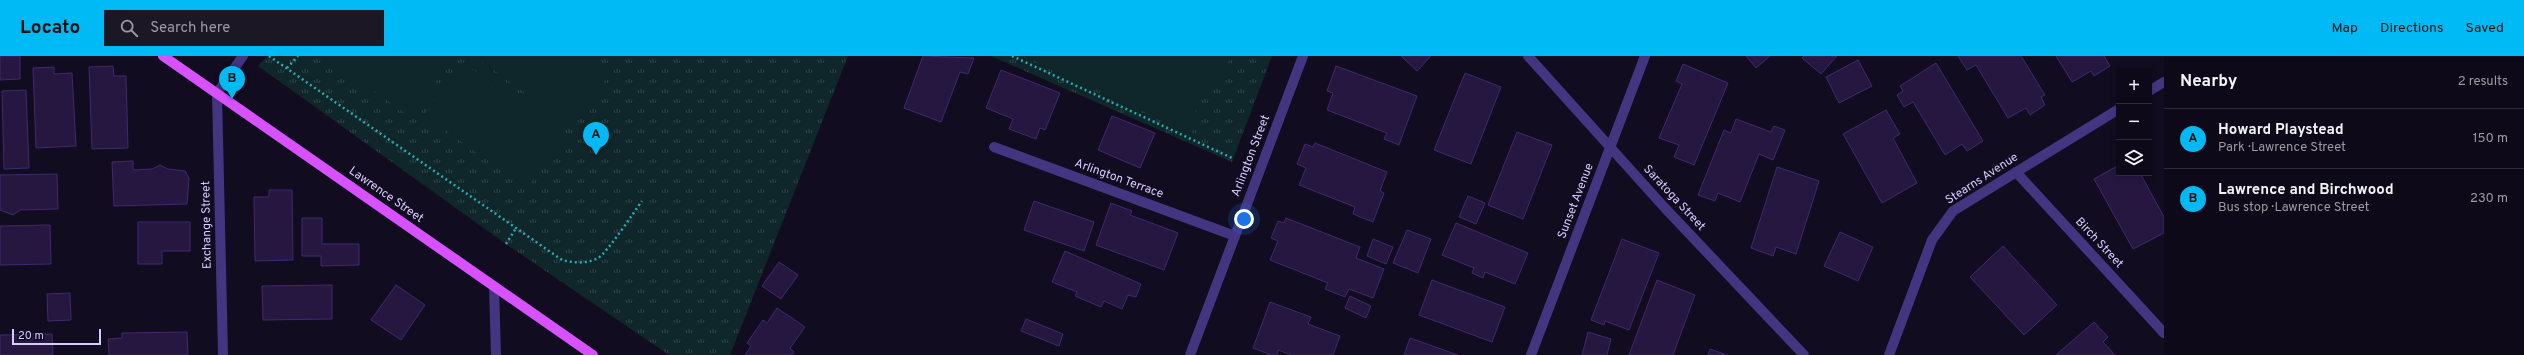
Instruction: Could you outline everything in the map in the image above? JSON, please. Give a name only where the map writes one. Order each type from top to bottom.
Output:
[{"type":"main road","name":"Lawrence Street","points":[[163,56],[593,355]]},
{"type":"street","points":[[217,93],[243,56]]},
{"type":"street","name":"Arlington Street","points":[[1190,355],[1303,56]]},
{"type":"street","name":"Saratoga Street","points":[[1528,56],[1610,147],[1804,355]]},
{"type":"street","name":"Sunset Avenue","points":[[1531,355],[1645,56]]},
{"type":"street","points":[[2152,89],[2164,82]]},
{"type":"street","name":"Exchange Street","points":[[217,93],[223,355]]},
{"type":"street","name":"Stearns Avenue","points":[[1889,355],[1932,240],[1952,211],[2116,111]]},
{"type":"street","name":"Arlington Terrace","points":[[994,147],[1235,236]]},
{"type":"street","name":"Birch Street","points":[[2016,172],[2164,333]]},
{"type":"street","points":[[494,286],[496,355]]},
{"type":"path","points":[[298,56],[288,69],[269,56],[562,260],[573,263],[588,262],[600,257],[642,201]]},
{"type":"path","points":[[1012,56],[1232,158]]},
{"type":"path","points":[[506,244],[516,228]]},
{"type":"green space","points":[[267,56],[848,56],[730,355],[669,355],[506,244],[258,66]]},
{"type":"green space","points":[[323,56],[454,56],[411,117]]},
{"type":"green space","points":[[474,56],[585,56],[610,74],[573,126],[566,122],[560,131],[565,135],[527,188],[424,115],[462,62],[520,103],[527,94]]},
{"type":"green space","points":[[991,56],[1272,56],[1232,162]]},
{"type":"green space","points":[[1024,56],[1232,56],[1209,90],[1193,97],[1196,114],[1192,134]]},
{"type":"building","points":[[0,56],[20,56],[20,79],[0,80]]},
{"type":"building","points":[[923,56],[974,58],[968,74],[960,72],[941,122],[904,108]]},
{"type":"building","points":[[1401,56],[1431,56],[1417,71]]},
{"type":"building","points":[[1746,56],[1770,56],[1756,68]]},
{"type":"building","points":[[1804,56],[1837,56],[1821,74],[1802,58]]},
{"type":"building","points":[[1958,56],[2021,56],[2045,95],[2041,97],[2045,105],[2030,115],[2026,108],[2008,118],[1976,65],[1967,70]]},
{"type":"building","points":[[2056,56],[2104,56],[2110,66],[2094,76],[2091,71],[2072,82]]},
{"type":"building","points":[[1858,60],[1872,86],[1839,103],[1826,77]]},
{"type":"building","points":[[1936,63],[1983,141],[1967,151],[1962,144],[1945,155],[1913,102],[1904,107],[1897,95],[1903,91],[1900,86]]},
{"type":"building","points":[[1683,64],[1728,83],[1694,165],[1674,157],[1679,145],[1659,138],[1682,84],[1676,81]]},
{"type":"building","points":[[113,66],[114,76],[126,76],[128,148],[92,149],[89,67]]},
{"type":"building","points":[[1336,66],[1417,96],[1399,145],[1384,139],[1387,133],[1327,110],[1333,93],[1327,91]]},
{"type":"building","points":[[54,67],[54,74],[72,73],[76,146],[36,148],[33,68]]},
{"type":"building","points":[[1001,70],[1060,93],[1045,130],[1040,128],[1036,139],[1009,129],[1013,119],[986,108]]},
{"type":"building","points":[[1465,73],[1501,87],[1471,164],[1434,150]]},
{"type":"building","points":[[26,90],[29,168],[4,169],[2,91]]},
{"type":"building","points":[[1886,110],[1900,134],[1893,138],[1917,183],[1882,203],[1843,134]]},
{"type":"building","points":[[1112,116],[1155,133],[1140,168],[1098,150]]},
{"type":"building","points":[[1736,119],[1771,132],[1774,126],[1785,130],[1773,160],[1759,154],[1740,202],[1718,193],[1715,201],[1698,195],[1724,130],[1731,133]]},
{"type":"building","points":[[1517,132],[1552,145],[1523,219],[1488,205]]},
{"type":"building","points":[[1315,143],[1387,172],[1380,191],[1384,193],[1373,222],[1353,214],[1355,207],[1299,185],[1306,168],[1297,164],[1305,144],[1313,147]]},
{"type":"building","points":[[133,161],[133,170],[152,169],[160,165],[168,169],[185,171],[189,178],[187,204],[114,206],[112,162]]},
{"type":"building","points":[[1777,167],[1819,181],[1796,254],[1776,247],[1773,256],[1751,248]]},
{"type":"building","points":[[2116,167],[2116,176],[2142,176],[2164,217],[2164,233],[2133,249],[2094,179]]},
{"type":"building","points":[[57,174],[58,209],[20,210],[13,215],[0,210],[0,175]]},
{"type":"building","points":[[269,190],[292,190],[293,260],[255,261],[254,197],[269,197]]},
{"type":"building","points":[[1468,196],[1485,203],[1476,224],[1459,217]]},
{"type":"building","points":[[1034,201],[1094,222],[1084,251],[1024,230]]},
{"type":"building","points":[[1111,203],[1132,211],[1130,215],[1178,233],[1164,270],[1096,245]]},
{"type":"building","points":[[302,218],[322,218],[322,244],[359,244],[359,265],[321,266],[321,256],[302,256]]},
{"type":"building","points":[[1286,218],[1360,247],[1356,258],[1384,269],[1373,298],[1349,289],[1345,297],[1325,289],[1328,283],[1270,260],[1278,241],[1271,238],[1278,221],[1284,223]]},
{"type":"building","points":[[138,222],[190,222],[190,251],[162,251],[162,264],[138,264]]},
{"type":"building","points":[[1456,223],[1528,253],[1515,284],[1485,272],[1483,278],[1472,273],[1474,268],[1442,255]]},
{"type":"building","points":[[50,225],[51,264],[0,265],[0,226]]},
{"type":"building","points":[[1407,230],[1431,239],[1418,273],[1393,263]]},
{"type":"building","points":[[1840,232],[1873,247],[1858,281],[1824,266]]},
{"type":"building","points":[[1373,239],[1393,247],[1386,264],[1367,256]]},
{"type":"building","points":[[1622,239],[1659,253],[1629,330],[1605,321],[1604,325],[1591,320]]},
{"type":"building","points":[[2003,246],[2057,305],[2024,335],[1970,277]]},
{"type":"building","points":[[1065,251],[1141,284],[1136,297],[1128,295],[1122,309],[1104,301],[1101,307],[1075,296],[1077,292],[1052,282]]},
{"type":"building","points":[[779,262],[798,275],[781,299],[762,286]]},
{"type":"building","points":[[1432,280],[1505,307],[1492,342],[1419,315]]},
{"type":"building","points":[[1657,280],[1695,295],[1673,355],[1629,355]]},
{"type":"building","points":[[332,285],[332,319],[263,320],[262,286]]},
{"type":"building","points":[[396,285],[425,305],[401,340],[371,320]]},
{"type":"building","points":[[70,293],[71,320],[48,321],[47,294]]},
{"type":"building","points":[[1350,296],[1371,306],[1366,318],[1345,308]]},
{"type":"building","points":[[1270,302],[1311,317],[1308,324],[1340,336],[1333,355],[1291,355],[1278,350],[1277,355],[1271,355],[1253,348]]},
{"type":"building","points":[[777,308],[805,327],[790,348],[794,352],[792,355],[745,355],[751,346],[747,343],[763,320],[767,323]]},
{"type":"building","points":[[1026,319],[1063,334],[1059,346],[1021,331]]},
{"type":"building","points":[[2094,322],[2108,337],[2103,342],[2115,355],[2056,355]]},
{"type":"building","points":[[187,332],[188,355],[109,355],[108,339],[122,338],[122,333]]},
{"type":"building","points":[[1588,332],[1611,339],[1607,355],[1582,355]]},
{"type":"building","points":[[52,334],[53,355],[0,355],[0,335]]},
{"type":"building","points":[[1410,338],[1458,355],[1404,355]]},
{"type":"building","points":[[1710,349],[1727,355],[1708,355]]},
{"type":"place","name":"Lawrence and Birchwood","points":[[232,99]]},
{"type":"place","name":"Howard Playstead","points":[[596,155]]}]
